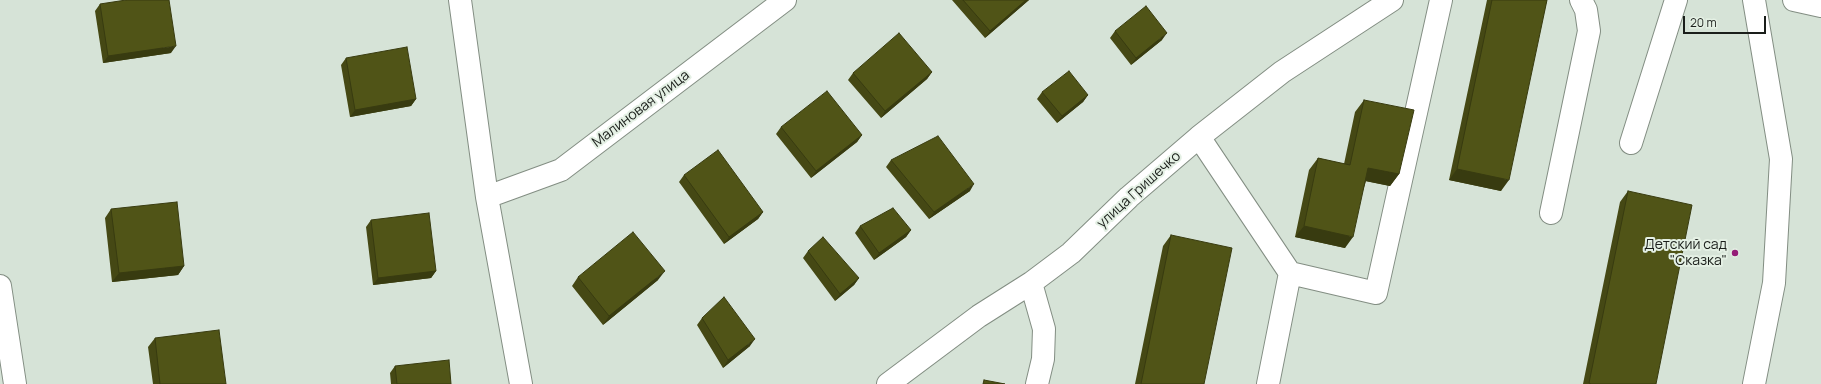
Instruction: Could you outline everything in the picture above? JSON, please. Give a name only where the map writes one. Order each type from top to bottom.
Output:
[{"type":"street","points":[[460,0],[487,197],[521,384]]},
{"type":"street","name":"Малиновая улица","points":[[487,197],[561,170],[785,0]]},
{"type":"street","name":"улица Гришечко","points":[[888,384],[979,316],[1031,283],[1071,253],[1129,197],[1199,137],[1282,72],[1392,0]]},
{"type":"street","points":[[1199,137],[1290,273],[1376,293],[1441,0]]},
{"type":"street","points":[[1551,213],[1589,31],[1586,10],[1580,0]]},
{"type":"street","points":[[1630,143],[1676,0]]},
{"type":"street","points":[[1794,0],[1821,6]]},
{"type":"street","points":[[1754,384],[1774,283],[1781,159],[1760,1]]},
{"type":"street","points":[[1268,384],[1290,273]]},
{"type":"street","points":[[1031,283],[1044,329],[1043,358],[1037,384]]},
{"type":"street","points":[[0,286],[15,384]]},
{"type":"building","points":[[126,0],[169,0],[176,46],[108,56],[100,4]]},
{"type":"building","points":[[963,0],[1026,0],[990,31]]},
{"type":"building","points":[[1492,0],[1547,0],[1509,180],[1457,169]]},
{"type":"building","points":[[1146,6],[1167,33],[1136,58],[1115,31]]},
{"type":"building","points":[[899,33],[932,72],[885,111],[853,73]]},
{"type":"building","points":[[407,47],[416,99],[355,110],[346,58]]},
{"type":"building","points":[[1069,71],[1088,95],[1062,116],[1042,92]]},
{"type":"building","points":[[827,91],[862,135],[816,171],[781,127]]},
{"type":"building","points":[[1364,100],[1414,110],[1399,174],[1368,168],[1353,237],[1304,226],[1318,158],[1350,165]]},
{"type":"building","points":[[938,136],[974,184],[934,212],[891,160]]},
{"type":"building","points":[[718,150],[763,212],[729,237],[684,175]]},
{"type":"building","points":[[1628,191],[1692,205],[1656,384],[1591,384],[1589,383]]},
{"type":"building","points":[[177,202],[184,266],[119,273],[111,209]]},
{"type":"building","points":[[893,208],[911,230],[879,253],[860,226]]},
{"type":"building","points":[[429,213],[436,271],[378,278],[371,220]]},
{"type":"building","points":[[633,232],[665,271],[609,316],[578,277]]},
{"type":"building","points":[[1171,235],[1232,248],[1204,384],[1141,384]]},
{"type":"building","points":[[823,237],[859,278],[840,294],[808,251]]},
{"type":"building","points":[[724,297],[755,339],[728,360],[702,318]]},
{"type":"building","points":[[219,330],[226,384],[160,384],[155,338]]},
{"type":"building","points":[[449,360],[451,384],[397,384],[395,366]]},
{"type":"building","points":[[984,380],[1005,384],[983,384]]},
{"type":"place","name":"Детский сад \"Сказка\"","points":[[1735,253]]}]
